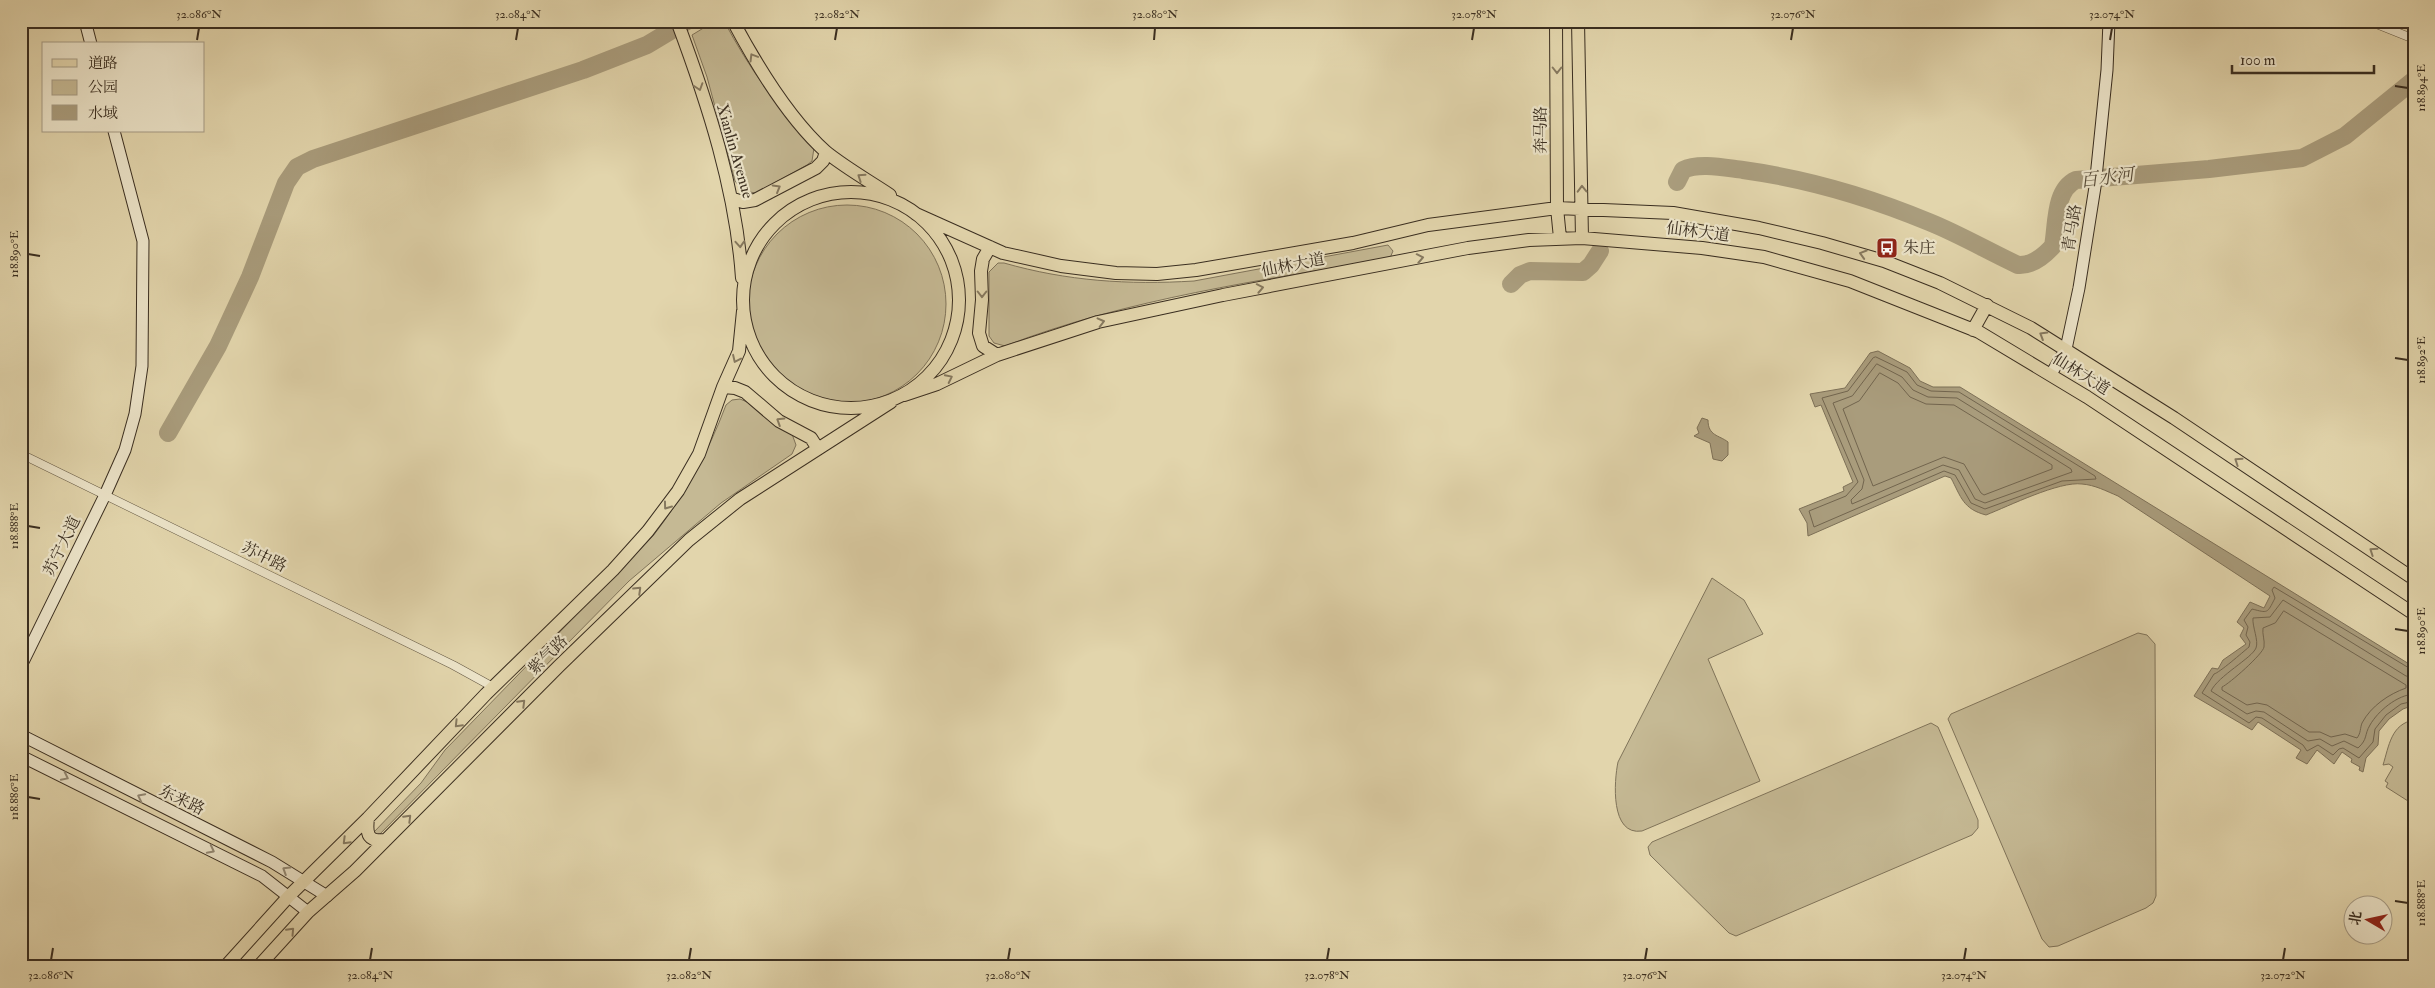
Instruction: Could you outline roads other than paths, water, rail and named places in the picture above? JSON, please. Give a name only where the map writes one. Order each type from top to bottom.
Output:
[{"type":"main road","name":"Xianlin Avenue","points":[[677,21],[733,199],[739,237],[743,294]]},
{"type":"main road","points":[[733,21],[753,58],[785,104],[826,152],[902,204],[916,214],[934,231],[950,257],[958,283],[958,313],[949,347],[938,366],[924,381],[891,402],[859,409],[820,405],[799,396],[787,388],[764,366],[749,337],[743,312],[743,294],[746,274],[758,245],[773,225],[798,206],[821,196],[847,192],[870,194],[902,204]]},
{"type":"main road","name":"奔马路","points":[[1556,21],[1557,208],[1560,238]]},
{"type":"main road","points":[[1578,21],[1582,238]]},
{"type":"main road","points":[[733,199],[743,202],[755,200],[816,168],[824,161],[826,152]]},
{"type":"main road","name":"仙林大道","points":[[916,214],[1003,253],[1077,268],[1157,274],[1196,270],[1353,243],[1428,225],[1557,208],[1673,213],[1741,224],[1822,243],[1884,261],[1940,283],[1986,305],[2066,349],[2174,418],[2414,578]]},
{"type":"main road","name":"仙林大道","points":[[904,395],[937,384],[997,355],[1098,322],[1223,295],[1468,248],[1560,238],[1582,238],[1702,248],[1764,258],[1850,281],[1973,330],[2051,374],[2414,614]]},
{"type":"main road","points":[[990,247],[983,259],[981,272],[982,300],[979,333],[983,346],[997,355]]},
{"type":"main road","points":[[1973,330],[1986,305]]},
{"type":"main road","name":"紫气路","points":[[226,965],[290,896],[368,818],[493,687],[614,570],[648,531],[678,491],[699,454],[723,387],[739,351],[743,312]]},
{"type":"main road","points":[[723,387],[735,388],[745,392],[779,421],[812,438],[818,450]]},
{"type":"main road","name":"紫气路","points":[[258,967],[308,912],[386,840],[559,666],[690,540],[740,499],[891,402]]},
{"type":"main road","points":[[368,818],[366,832],[369,838],[375,841],[386,840]]},
{"type":"main road","points":[[226,965],[236,963],[242,967]]},
{"type":"street","points":[[85,21],[90,42]]},
{"type":"street","name":"青马路","points":[[2051,374],[2066,349],[2079,288],[2096,187],[2107,70],[2109,21]]},
{"type":"street","points":[[2368,21],[2414,39]]},
{"type":"street","name":"苏宁大道","points":[[21,666],[106,495],[125,450],[135,414],[142,366],[144,320],[143,241],[114,132]]},
{"type":"street","name":"苏中路","points":[[21,454],[493,687]]},
{"type":"street","name":"东来路","points":[[21,735],[272,862],[327,896]]},
{"type":"street","name":"东来路","points":[[21,756],[262,876],[290,896],[308,912]]},
{"type":"water","points":[[1878,351],[1910,368],[1920,381],[1933,387],[1960,387],[2414,667],[2414,705],[2403,709],[2389,719],[2379,731],[2378,745],[2366,758],[2363,772],[2359,770],[2360,767],[2351,762],[2352,759],[2342,752],[2334,764],[2317,750],[2307,764],[2296,758],[2301,750],[2258,722],[2252,730],[2194,696],[2212,668],[2218,669],[2223,660],[2246,644],[2240,636],[2244,628],[2237,622],[2250,602],[2264,608],[2270,596],[2118,496],[2100,488],[2082,484],[2061,486],[1986,515],[1967,506],[1951,478],[1945,476],[1808,536],[1807,523],[1799,509],[1844,491],[1843,487],[1853,482],[1821,405],[1815,407],[1810,394],[1845,388],[1870,353]]},
{"type":"water","points":[[1702,418],[1708,420],[1708,425],[1712,432],[1728,442],[1728,455],[1722,461],[1713,459],[1710,443],[1694,436],[1699,433],[1697,428]]},
{"type":"waterway","points":[[168,433],[218,346],[250,277],[286,183],[297,167],[313,159],[583,70],[647,45],[687,21]]},
{"type":"waterway","name":"百水河","points":[[1677,182],[1683,170],[1697,166],[1721,167],[1791,178],[1838,190],[1906,213],[1951,232],[2018,265],[2023,265],[2037,260],[2053,246],[2060,200],[2069,185],[2076,180],[2209,169],[2302,158],[2345,136],[2414,80]]},
{"type":"waterway","name":"百水河","points":[[1511,284],[1520,275],[1530,271],[1583,272],[1591,265],[1600,251]]},
{"type":"place","name":"朱庄","points":[[1887,248]]}]
